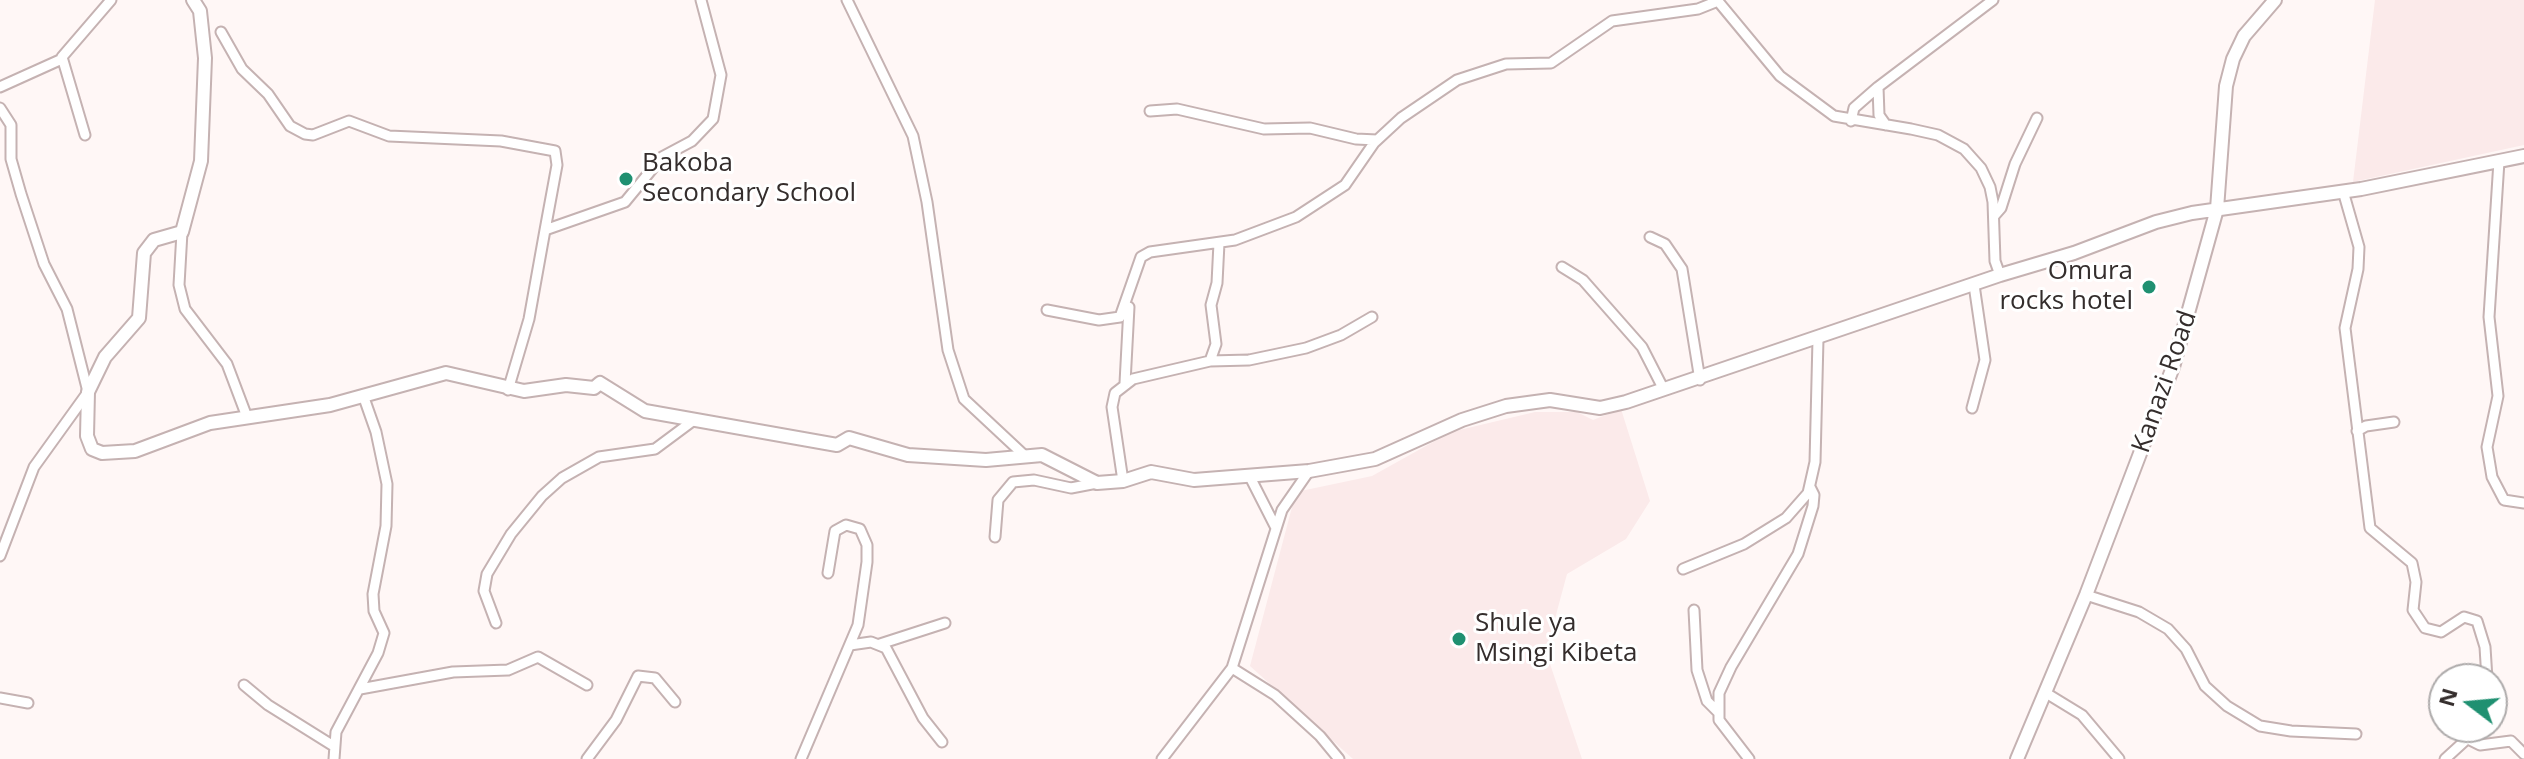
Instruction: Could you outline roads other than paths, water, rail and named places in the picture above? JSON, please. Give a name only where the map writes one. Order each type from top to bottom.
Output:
[{"type":"street","points":[[85,135],[62,59],[66,49],[111,0]]},
{"type":"street","points":[[193,0],[200,11],[205,45],[204,120],[201,161],[182,232],[179,285],[185,309],[227,364],[247,417]]},
{"type":"street","points":[[545,230],[625,202],[662,157],[692,141],[713,119],[721,75],[701,0]]},
{"type":"street","points":[[847,0],[913,136],[927,202],[948,350],[964,399],[1025,456]]},
{"type":"street","points":[[1125,383],[1130,296],[1136,265],[1145,254],[1219,243],[1274,227],[1334,194],[1354,176],[1377,140],[1401,118],[1457,80],[1506,64],[1551,63],[1612,21],[1698,9],[1717,0],[1780,76],[1834,116],[1938,135],[1964,149],[1981,168],[1990,187],[1995,261],[2000,275]]},
{"type":"street","points":[[1851,121],[1854,108],[1878,87],[1993,0]]},
{"type":"street","name":"Kanazi Road","points":[[2017,759],[2086,595],[2173,367],[2217,209],[2226,86],[2244,36],[2268,3]]},
{"type":"street","points":[[221,32],[237,63],[268,94],[290,126],[301,132],[313,135],[335,124],[352,121],[389,136],[489,140],[555,151],[557,165],[529,319],[508,390]]},
{"type":"street","points":[[0,87],[62,59]]},
{"type":"street","points":[[1878,87],[1879,115],[1886,125]]},
{"type":"street","points":[[0,108],[11,125],[11,159],[44,264],[67,309],[88,392],[86,416],[89,445],[108,454],[135,451],[210,423],[330,405],[441,373],[508,390],[534,391],[566,385],[594,388],[600,383],[645,411],[837,445],[849,438],[908,455],[986,460],[1025,456],[1052,458],[1097,483]]},
{"type":"street","points":[[1150,111],[1185,110],[1264,129],[1310,128],[1377,140]]},
{"type":"street","points":[[1994,216],[2001,208],[2015,164],[2037,118]]},
{"type":"street","points":[[995,537],[998,500],[1013,482],[1034,480],[1071,488],[1123,481],[1151,472],[1194,480],[1309,471],[1375,459],[1462,420],[1506,406],[1550,400],[1609,407],[1700,380],[2000,275],[2074,253],[2156,222],[2217,209],[2343,191],[2524,156]]},
{"type":"street","points":[[2499,161],[2489,317],[2491,357],[2498,388],[2487,447],[2498,491],[2511,504],[2524,503]]},
{"type":"street","points":[[2343,191],[2358,236],[2360,255],[2345,323],[2370,528],[2412,563],[2416,618],[2436,633],[2464,617],[2477,621],[2486,663]]},
{"type":"street","points":[[0,556],[34,467],[74,416],[105,357],[139,318],[144,253],[155,239],[182,232]]},
{"type":"street","points":[[1650,237],[1665,244],[1682,269],[1700,380]]},
{"type":"street","points":[[1210,361],[1216,344],[1211,305],[1217,283],[1219,243]]},
{"type":"street","points":[[1562,267],[1583,280],[1642,347],[1664,390]]},
{"type":"street","points":[[1972,408],[1985,360],[1974,285]]},
{"type":"street","points":[[1047,310],[1110,321],[1122,316],[1130,296]]},
{"type":"street","points":[[1123,481],[1112,407],[1115,393],[1125,383],[1210,361],[1249,360],[1306,348],[1372,317]]},
{"type":"street","points":[[1683,569],[1729,553],[1786,518],[1800,505],[1810,487],[1815,462],[1818,339]]},
{"type":"street","points":[[334,759],[332,745],[383,639],[373,594],[387,504],[383,461],[363,395]]},
{"type":"street","points":[[496,623],[484,591],[487,574],[511,534],[542,496],[562,478],[599,457],[655,449],[694,420]]},
{"type":"street","points":[[2357,431],[2366,426],[2394,422]]},
{"type":"street","points":[[1162,759],[1198,717],[1232,668],[1276,528],[1291,493],[1309,471]]},
{"type":"street","points":[[1249,475],[1276,528]]},
{"type":"street","points":[[1749,759],[1719,720],[1724,680],[1798,554],[1813,506],[1814,495],[1810,487]]},
{"type":"street","points":[[801,759],[850,645],[866,584],[867,545],[860,529],[846,525],[835,531],[828,573]]},
{"type":"street","points":[[2086,595],[2139,612],[2168,629],[2186,649],[2205,686],[2227,706],[2260,726],[2291,731],[2356,734]]},
{"type":"street","points":[[1694,610],[1697,670],[1707,701],[1718,712]]},
{"type":"street","points":[[850,645],[880,644],[945,623]]},
{"type":"street","points":[[880,644],[891,653],[923,718],[942,742]]},
{"type":"street","points":[[360,689],[453,672],[508,670],[536,657],[587,685]]},
{"type":"street","points":[[1232,668],[1275,695],[1320,736],[1339,759]]},
{"type":"street","points":[[587,759],[616,720],[638,676],[655,678],[675,702]]},
{"type":"street","points":[[244,685],[268,705],[332,745]]},
{"type":"street","points":[[2046,693],[2082,715],[2119,759]]},
{"type":"street","points":[[0,698],[28,703]]},
{"type":"street","points":[[2508,741],[2524,754]]},
{"type":"street","points":[[2445,759],[2463,743]]},
{"type":"street","points":[[2476,743],[2496,743]]},
{"type":"place","name":"Bakoba Secondary School","points":[[626,179]]},
{"type":"place","name":"Omura rocks hotel","points":[[2149,287]]},
{"type":"place","name":"Shule ya Msingi Kibeta","points":[[1459,639]]}]
